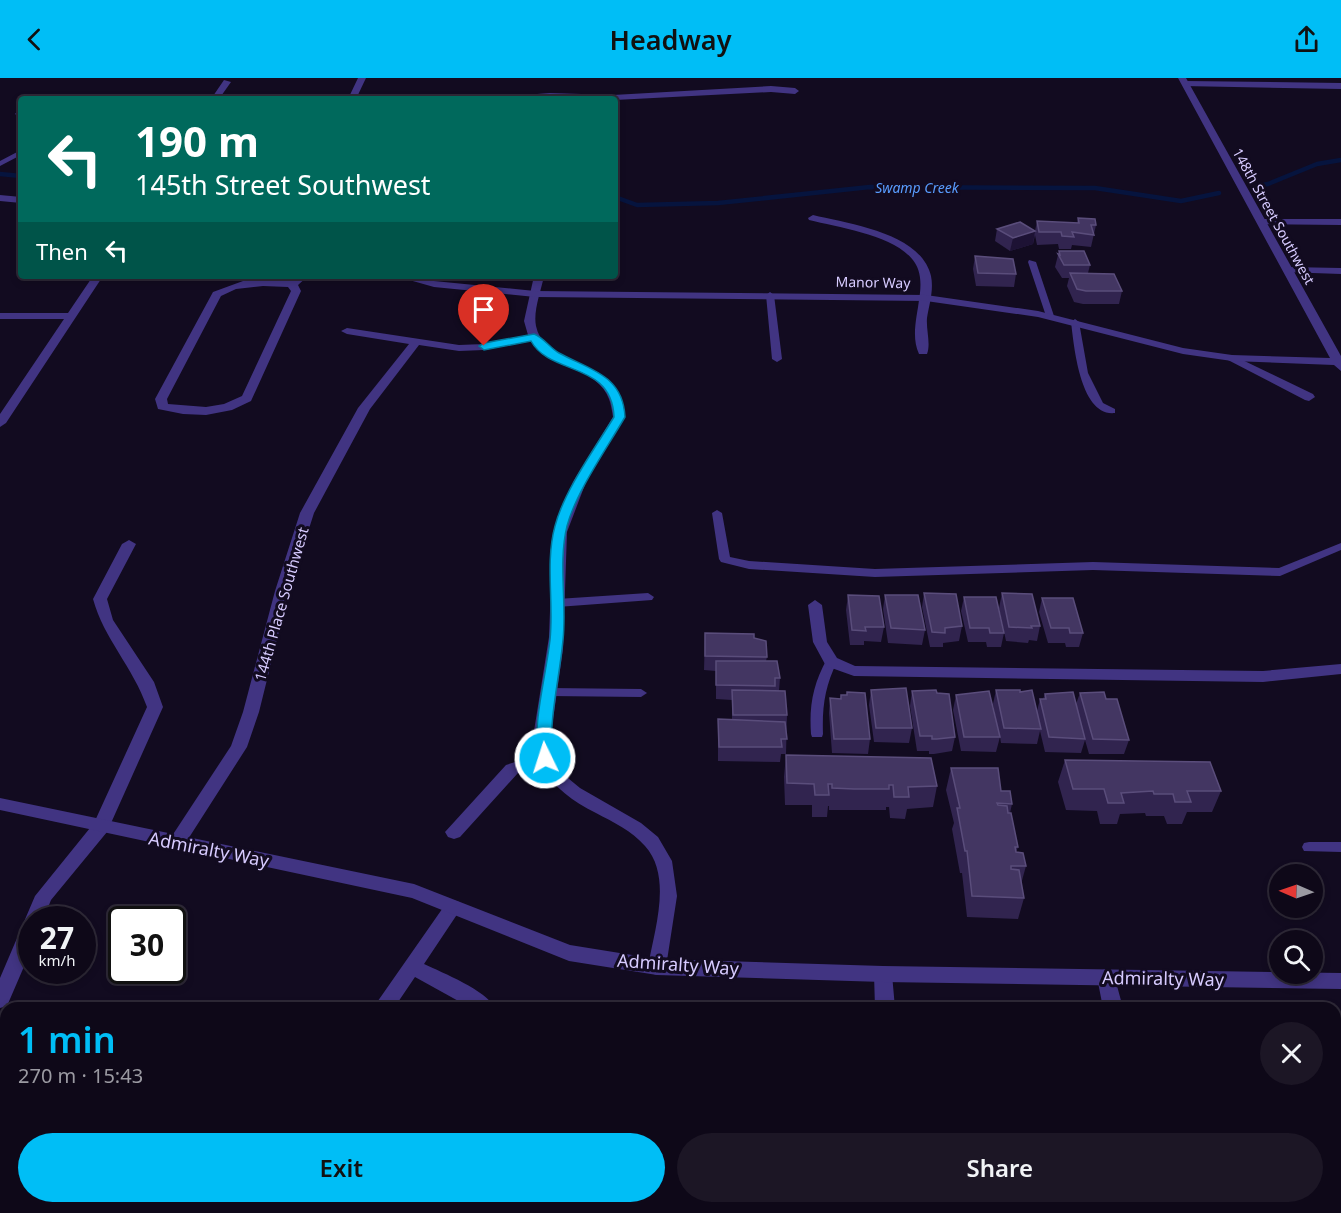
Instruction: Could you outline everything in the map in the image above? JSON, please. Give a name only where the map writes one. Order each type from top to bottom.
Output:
[{"type":"street","points":[[353,96],[362,78]]},
{"type":"street","points":[[1184,81],[1341,86]]},
{"type":"street","name":"148th Street Southwest","points":[[1184,81],[1340,364]]},
{"type":"street","points":[[217,96],[227,82]]},
{"type":"street","points":[[618,98],[771,89],[795,90]]},
{"type":"street","points":[[0,198],[18,200]]},
{"type":"street","points":[[813,218],[890,240],[907,248],[925,267],[926,298],[921,327],[923,352]]},
{"type":"street","points":[[1262,222],[1341,222]]},
{"type":"street","points":[[1288,270],[1341,271]]},
{"type":"street","points":[[0,423],[96,279]]},
{"type":"street","points":[[292,284],[296,291],[247,398],[236,405],[215,410],[185,410],[162,406],[160,399],[217,294],[225,288],[236,285],[292,284],[299,279]]},
{"type":"street","name":"Manor Way","points":[[413,279],[434,284],[536,294],[926,298],[1010,308],[1075,322],[1150,344],[1232,358],[1340,364]]},
{"type":"street","points":[[538,279],[530,327],[537,343],[554,355],[597,376],[610,387],[619,402],[619,417],[569,504],[561,526],[558,546],[557,639],[543,729],[545,758],[560,781],[586,800],[614,813],[644,833],[662,853],[668,885],[657,967]]},
{"type":"street","points":[[0,316],[71,316]]},
{"type":"street","points":[[346,331],[468,347],[534,337]]},
{"type":"street","name":"144th Place Southwest","points":[[177,843],[239,747],[251,712],[282,591],[307,513],[364,408],[417,341]]},
{"type":"street","points":[[1232,358],[1308,397]]},
{"type":"street","points":[[0,396],[18,396]]},
{"type":"street","points":[[40,906],[44,896],[101,827],[155,707],[147,682],[106,620],[100,599],[129,543]]},
{"type":"street","points":[[815,604],[820,642],[831,662],[854,671],[1133,673],[1238,677],[1318,673],[1341,669]]},
{"type":"street","points":[[454,832],[512,769],[545,758]]},
{"type":"street","name":"Admiralty Way","points":[[0,804],[414,891],[569,953],[657,967],[883,974],[1341,981]]},
{"type":"street","points":[[387,1002],[453,908]]},
{"type":"street","points":[[0,1000],[18,958]]},
{"type":"street","points":[[413,967],[478,1002]]},
{"type":"street","points":[[883,974],[885,1002]]},
{"type":"street","points":[[1106,977],[1112,1002]]},
{"type":"lane","points":[[0,164],[18,154]]},
{"type":"lane","points":[[1032,262],[1050,316]]},
{"type":"lane","points":[[770,295],[777,359]]},
{"type":"lane","points":[[1075,322],[1083,373],[1099,405],[1112,411]]},
{"type":"lane","points":[[717,513],[725,559],[749,565],[875,573],[1093,566],[1280,572],[1341,546]]},
{"type":"lane","points":[[557,603],[648,597]]},
{"type":"lane","points":[[817,734],[815,701],[820,682],[831,662]]},
{"type":"lane","points":[[549,692],[640,693]]},
{"type":"lane","points":[[1309,846],[1341,847]]},
{"type":"building","points":[[1078,218],[1095,219],[1096,225],[1091,225],[1094,235],[1072,232],[1074,237],[1062,236],[1061,232],[1039,232],[1037,221],[1079,223]]},
{"type":"building","points":[[1020,222],[1035,231],[1013,238],[997,229]]},
{"type":"building","points":[[1059,251],[1084,251],[1090,265],[1064,265],[1058,254],[1060,255]]},
{"type":"building","points":[[975,256],[1013,259],[1016,274],[978,273]]},
{"type":"building","points":[[1070,273],[1114,274],[1122,291],[1077,289]]},
{"type":"building","points":[[924,593],[956,594],[962,626],[945,628],[945,633],[932,632]]},
{"type":"building","points":[[1002,593],[1032,594],[1040,626],[1009,627]]},
{"type":"building","points":[[848,595],[879,596],[884,627],[865,627],[866,631],[852,630]]},
{"type":"building","points":[[885,595],[918,595],[925,630],[891,628]]},
{"type":"building","points":[[964,597],[996,597],[1004,633],[990,633],[989,628],[970,628]]},
{"type":"building","points":[[1042,598],[1073,598],[1083,633],[1070,633],[1069,628],[1051,628]]},
{"type":"building","points":[[705,633],[754,634],[754,638],[766,641],[767,657],[705,656]]},
{"type":"building","points":[[716,661],[777,661],[780,678],[775,678],[775,686],[716,685]]},
{"type":"building","points":[[906,688],[912,728],[876,728],[871,690]]},
{"type":"building","points":[[732,690],[785,691],[787,715],[733,715]]},
{"type":"building","points":[[936,690],[937,693],[949,694],[955,737],[932,739],[932,736],[920,736],[912,691]]},
{"type":"building","points":[[996,690],[1020,690],[1020,692],[1032,690],[1041,729],[1004,728]]},
{"type":"building","points":[[989,691],[1000,737],[964,737],[956,695]]},
{"type":"building","points":[[847,692],[865,693],[870,739],[834,739],[830,698],[841,699],[841,695],[847,695]]},
{"type":"building","points":[[1073,692],[1085,739],[1049,737],[1040,699],[1046,699],[1045,694]]},
{"type":"building","points":[[1104,692],[1106,699],[1117,699],[1129,740],[1093,739],[1080,693]]},
{"type":"building","points":[[718,719],[785,722],[787,739],[781,739],[782,747],[719,747]]},
{"type":"building","points":[[786,755],[931,758],[937,786],[908,787],[909,797],[894,797],[893,785],[889,785],[889,789],[854,789],[832,788],[832,784],[828,784],[829,795],[815,795],[814,784],[787,783]]},
{"type":"building","points":[[1065,760],[1210,762],[1221,791],[1187,791],[1191,802],[1175,802],[1173,794],[1154,794],[1153,791],[1121,793],[1124,803],[1108,803],[1104,789],[1073,789]]},
{"type":"building","points":[[951,768],[998,768],[1001,791],[1010,791],[1012,804],[997,803],[1007,806],[1008,813],[1011,813],[1018,847],[1015,847],[1016,852],[1023,853],[1026,866],[1011,866],[1011,869],[1019,870],[1024,898],[972,896],[967,851],[965,851],[957,808],[960,808]]},
{"type":"waterway","name":"Swamp Creek","points":[[1257,186],[1268,184],[1317,164],[1341,160]]},
{"type":"waterway","name":"Swamp Creek","points":[[0,174],[18,176]]},
{"type":"waterway","name":"Swamp Creek","points":[[618,198],[637,205],[718,203],[870,187],[1095,188],[1181,201],[1219,193]]},
{"type":"route","points":[[484,346],[534,337],[537,343],[554,355],[597,376],[610,387],[619,402],[619,417],[569,504],[561,526],[558,546],[557,639],[543,729],[545,758]]}]
